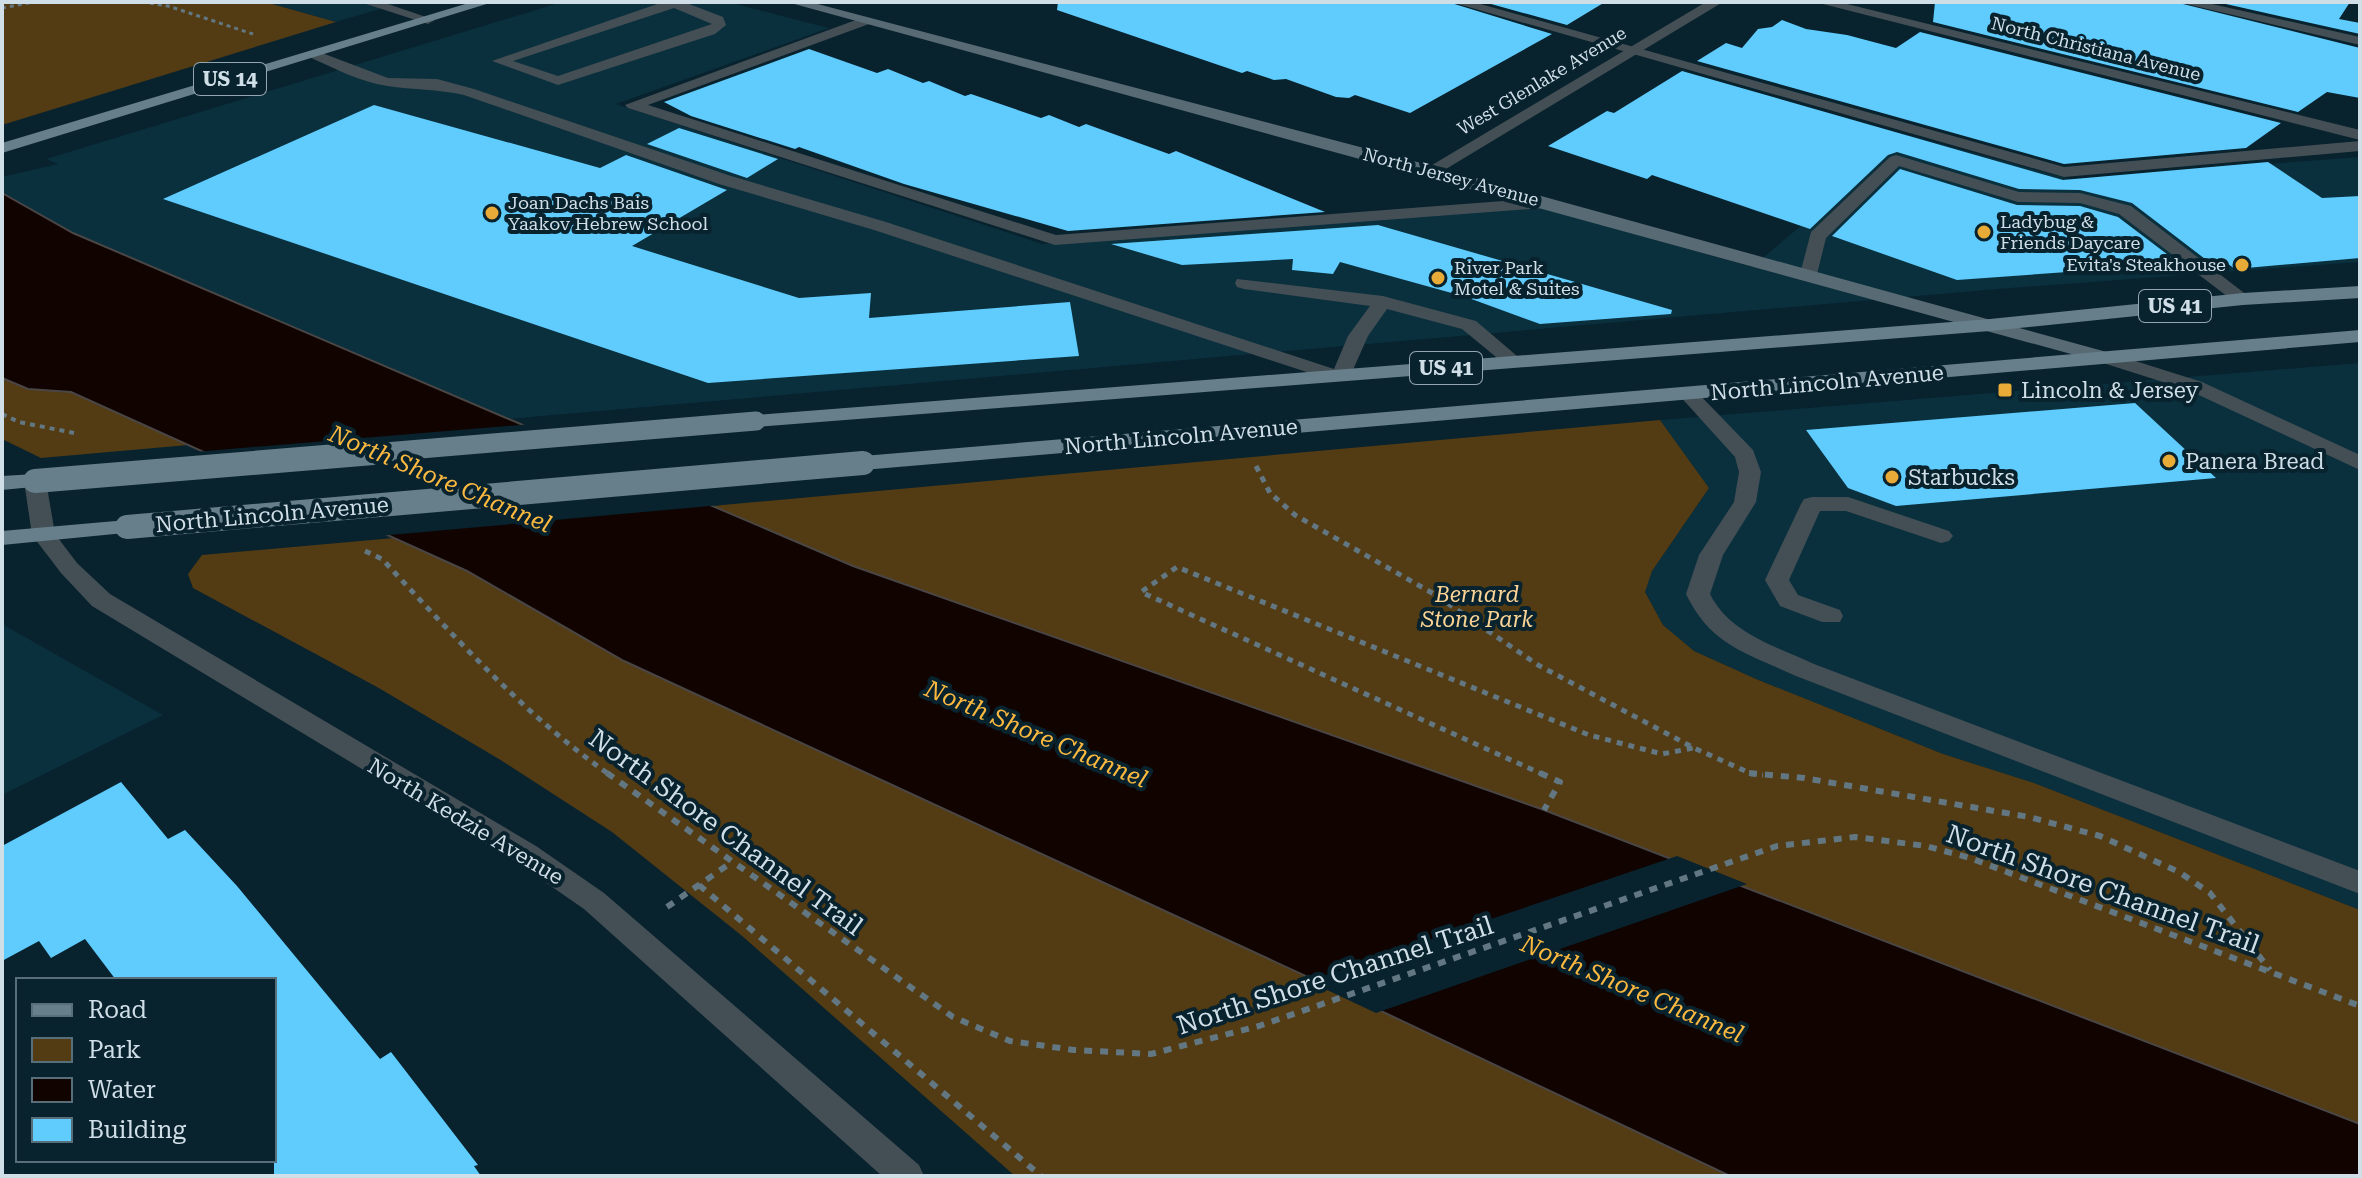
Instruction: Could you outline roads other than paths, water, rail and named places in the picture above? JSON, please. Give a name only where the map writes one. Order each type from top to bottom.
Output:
[{"type":"main road","name":"US 14","points":[[2,148],[486,2]]},
{"type":"main road","name":"North Jersey Avenue","points":[[798,2],[1809,274],[2107,358]]},
{"type":"main road","name":"North Lincoln Avenue","points":[[2,483],[1990,325],[2243,299],[2360,292]]},
{"type":"main road","name":"North Lincoln Avenue","points":[[2,538],[2360,336]]},
{"type":"street","points":[[367,2],[428,20]]},
{"type":"street","points":[[675,2],[718,20],[719,25],[710,31],[558,81],[499,61],[645,13],[675,2]]},
{"type":"street","points":[[1458,2],[2064,172],[2360,146]]},
{"type":"street","name":"West Glenlake Avenue","points":[[1430,171],[1716,2]]},
{"type":"street","name":"North Christiana Avenue","points":[[1822,2],[2360,135]]},
{"type":"street","points":[[2185,2],[2360,41]]},
{"type":"street","points":[[864,21],[633,105],[1055,240],[1543,203]]},
{"type":"street","points":[[314,54],[378,80],[437,84],[469,92],[725,180],[880,226],[1341,377],[1358,336],[1383,302]]},
{"type":"street","points":[[1809,274],[1817,236],[1896,160],[2018,197],[2080,198],[2125,210],[2243,299]]},
{"type":"street","points":[[1244,283],[1383,302],[1469,325],[1514,362]]},
{"type":"street","points":[[2107,358],[2195,386],[2360,463]]},
{"type":"street","points":[[1688,394],[1745,455],[1750,468],[1746,502],[1705,567],[1698,594],[1709,616],[1731,635],[1805,670],[1960,732],[2360,883]]},
{"type":"street","name":"North Kedzie Avenue","points":[[35,481],[44,535],[69,568],[101,600],[526,854],[594,901],[907,1176]]},
{"type":"street","points":[[1831,616],[1789,600],[1777,580],[1812,504],[1848,504],[1941,536]]},
{"type":"water","name":"North Shore Channel","points":[[2,193],[73,233],[853,566],[1544,810],[2360,1124],[2360,1176],[1730,1176],[624,661],[467,571],[71,392],[28,389],[2,378]]},
{"type":"place","name":"Joan Dachs Bais Yaakov Hebrew School","points":[[492,213]]},
{"type":"place","name":"Ladybug & Friends Daycare","points":[[1984,232]]},
{"type":"place","name":"Evita's Steakhouse","points":[[2242,265]]},
{"type":"place","name":"River Park Motel & Suites","points":[[1438,278]]},
{"type":"place","name":"Lincoln & Jersey","points":[[2005,390]]},
{"type":"place","name":"Panera Bread","points":[[2169,461]]},
{"type":"place","name":"Starbucks","points":[[1892,477]]},
{"type":"park label","name":"Bernard Stone Park","points":[[1477,606]]}]
